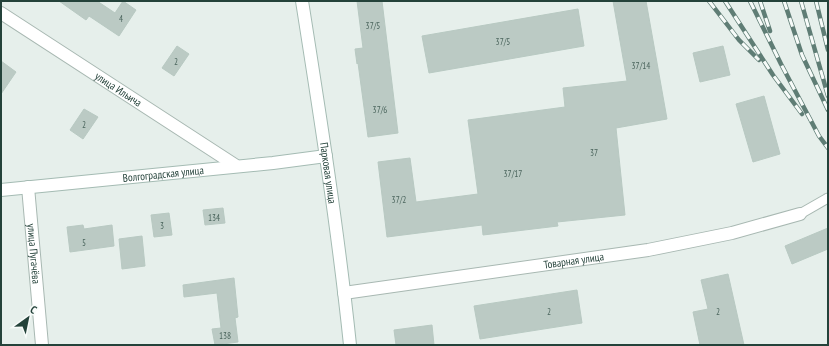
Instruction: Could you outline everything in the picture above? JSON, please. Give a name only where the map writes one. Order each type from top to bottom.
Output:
[{"type":"street","name":"Парковая улица","points":[[302,1],[326,156],[350,345]]},
{"type":"street","name":"улица Ильича","points":[[1,14],[235,166]]},
{"type":"street","name":"Волгоградская улица","points":[[1,190],[273,163],[326,156]]},
{"type":"street","name":"улица Пугачёва","points":[[28,187],[42,345]]},
{"type":"street","name":"Товарная улица","points":[[344,293],[648,250],[732,233],[800,214]]},
{"type":"lane","points":[[800,214],[828,198]]},
{"type":"building","points":[[59,1],[97,1],[115,13],[123,1],[136,10],[119,36],[89,16],[86,20]]},
{"type":"building","points":[[357,1],[382,1],[398,133],[368,137],[355,49],[363,48]]},
{"type":"building","points":[[613,1],[646,1],[667,119],[616,128],[625,215],[557,222],[558,226],[483,235],[482,225],[387,237],[378,162],[410,158],[416,202],[478,194],[468,120],[565,107],[563,88],[627,81]]},
{"type":"building","points":[[578,9],[584,46],[429,73],[422,36]]},
{"type":"building","points":[[177,46],[189,54],[174,76],[162,68]]},
{"type":"building","points":[[723,46],[730,75],[700,82],[693,53]]},
{"type":"building","points":[[1,61],[16,72],[1,94]]},
{"type":"building","points":[[764,96],[780,154],[753,162],[736,104]]},
{"type":"building","points":[[84,109],[98,117],[83,139],[70,130]]},
{"type":"building","points":[[223,208],[225,223],[205,225],[203,210]]},
{"type":"building","points":[[169,213],[172,235],[154,237],[151,215]]},
{"type":"building","points":[[83,225],[84,229],[112,225],[114,246],[70,252],[67,227]]},
{"type":"building","points":[[828,228],[828,249],[792,264],[785,246]]},
{"type":"building","points":[[142,236],[145,266],[122,269],[119,239]]},
{"type":"building","points":[[728,274],[744,345],[700,345],[693,312],[708,309],[701,280]]},
{"type":"building","points":[[234,278],[238,317],[235,318],[238,342],[215,345],[212,329],[221,328],[217,293],[184,297],[183,285]]},
{"type":"building","points":[[577,290],[582,323],[480,339],[474,306]]},
{"type":"building","points":[[432,325],[434,345],[396,345],[394,330]]},
{"type":"railway","points":[[709,1],[739,40],[759,60]]},
{"type":"railway","points":[[725,1],[773,75],[802,114]]},
{"type":"railway","points":[[750,1],[819,136],[828,148]]},
{"type":"railway","points":[[760,1],[770,31]]},
{"type":"railway","points":[[784,1],[802,55],[828,110]]},
{"type":"railway","points":[[801,1],[828,96]]},
{"type":"railway","points":[[816,1],[828,50]]}]
